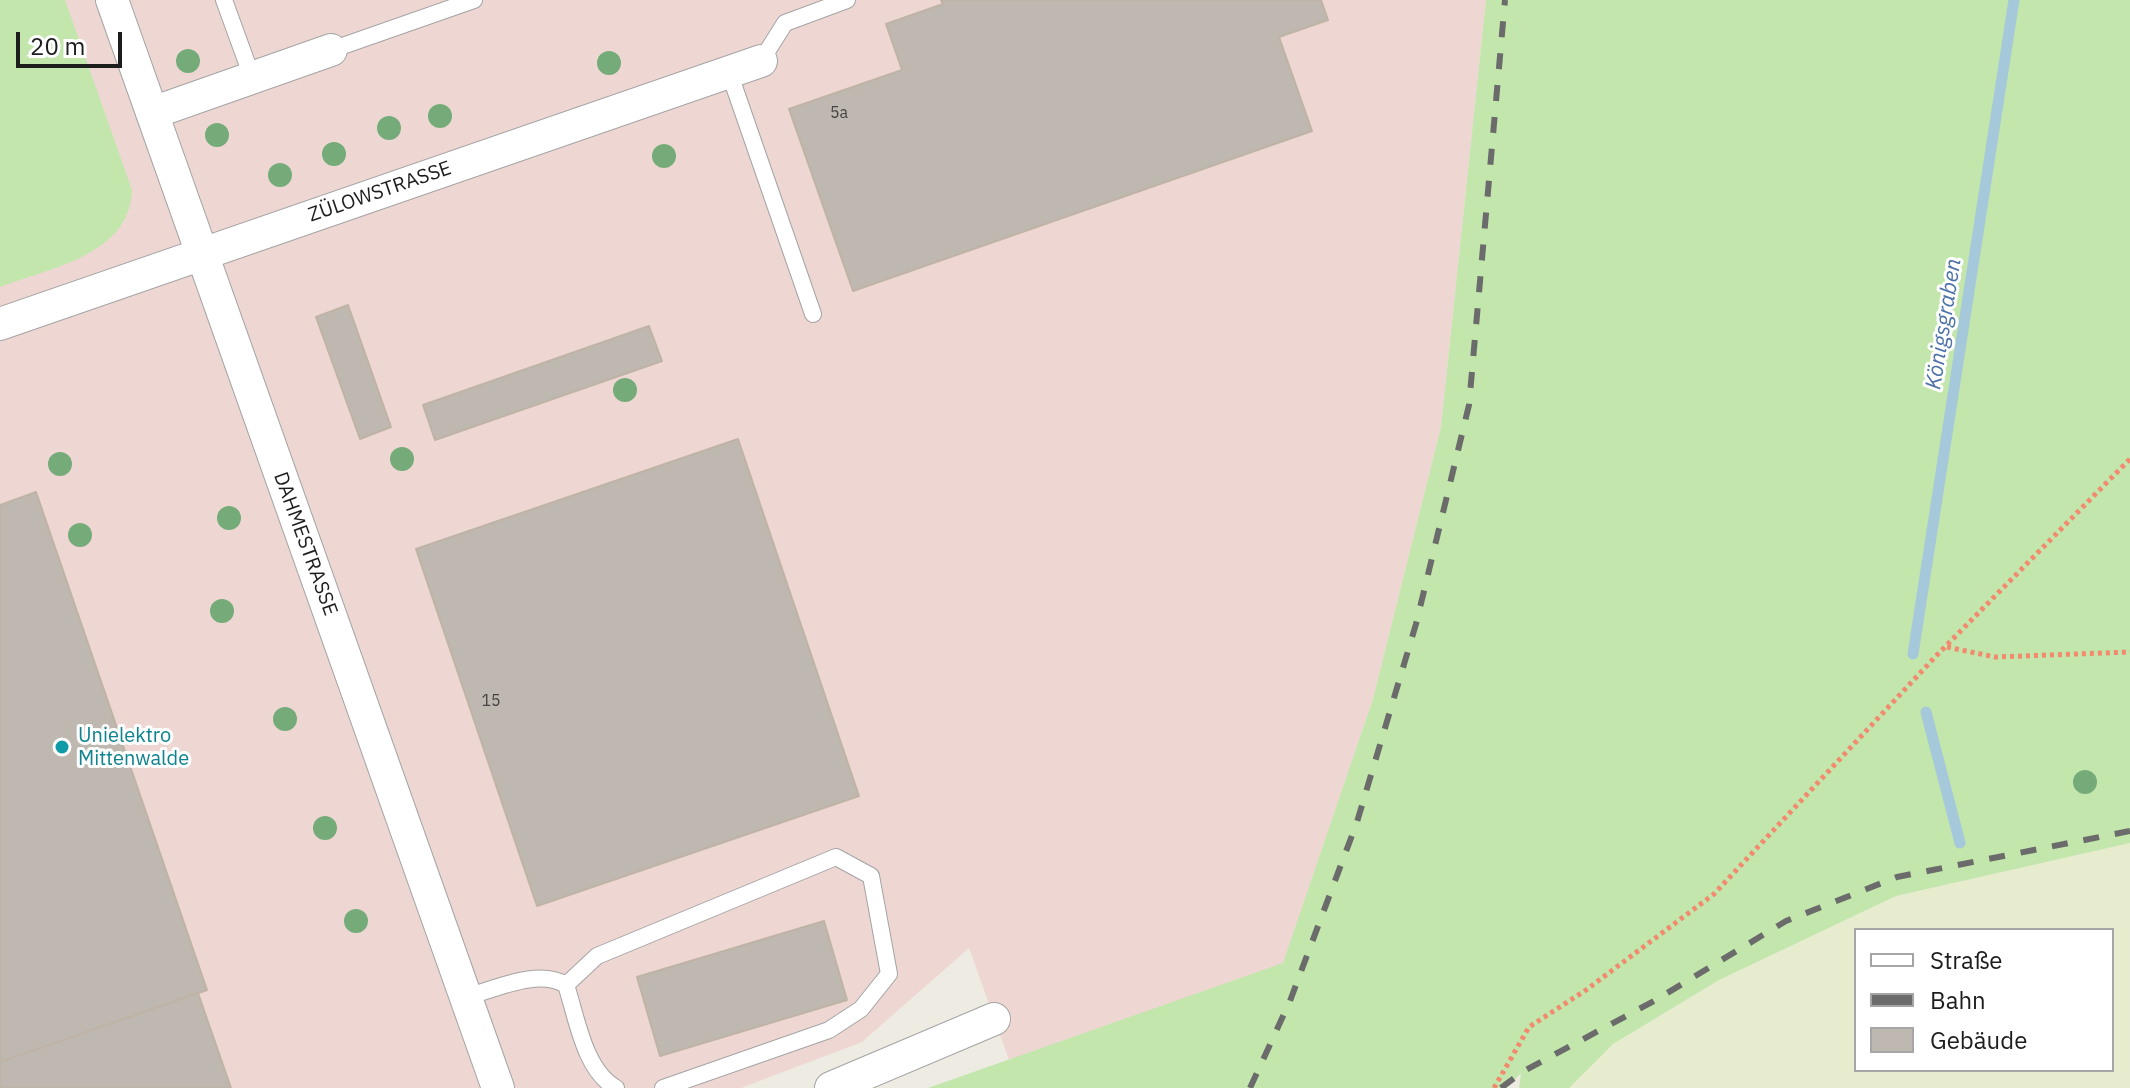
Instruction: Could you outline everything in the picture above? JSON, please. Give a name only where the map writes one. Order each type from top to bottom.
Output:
[{"type":"street","name":"DAHMESTRASSE","points":[[112,0],[498,1088]]},
{"type":"street","points":[[152,113],[331,50]]},
{"type":"street","name":"ZÜLOWSTRASSE","points":[[0,324],[761,61]]},
{"type":"street","points":[[831,1088],[994,1019]]},
{"type":"lane","points":[[224,0],[252,77]]},
{"type":"lane","points":[[331,50],[474,0]]},
{"type":"lane","points":[[761,61],[785,23],[847,0]]},
{"type":"lane","points":[[729,72],[813,314]]},
{"type":"lane","points":[[566,985],[597,956],[836,857],[871,876],[889,974],[861,1009],[829,1030],[663,1088]]},
{"type":"lane","points":[[466,997],[553,977],[566,985],[589,1055],[604,1081],[616,1088]]},
{"type":"path","points":[[1494,1088],[1529,1027],[1586,990],[1714,894],[1946,646],[2130,459]]},
{"type":"path","points":[[1946,646],[1995,657],[2130,652]]},
{"type":"shaded area","points":[[0,0],[1486,0],[1441,427],[1373,699],[1283,964],[1009,1060],[969,948],[862,1042],[741,1088],[0,1088]]},
{"type":"green space","points":[[0,0],[65,0],[132,190],[128,212],[118,230],[103,244],[63,265],[0,287]]},
{"type":"green space","points":[[1486,0],[2130,0],[2130,843],[1896,896],[1719,980],[1613,1044],[1569,1088],[1519,1088],[1521,1073],[1507,1088],[928,1088],[1283,963],[1373,699],[1441,427]]},
{"type":"green space","points":[[2130,843],[2130,1088],[1569,1088],[1613,1044],[1719,980],[1896,896]]},
{"type":"building","points":[[941,0],[1321,0],[1328,20],[1279,37],[1312,131],[853,291],[789,109],[902,70],[886,24],[943,4]]},
{"type":"building","points":[[348,305],[391,427],[360,439],[316,317]]},
{"type":"building","points":[[649,326],[662,361],[435,440],[423,405]]},
{"type":"building","points":[[738,439],[859,796],[537,906],[416,549]]},
{"type":"building","name":"Unielektro Mittenwalde","points":[[36,492],[207,990],[0,1062],[0,505]]},
{"type":"building","points":[[824,921],[847,1000],[660,1056],[637,977]]},
{"type":"building","points":[[198,993],[231,1088],[0,1088],[0,1062]]},
{"type":"waterway","name":"Königsgraben","points":[[1913,654],[2014,0]]},
{"type":"waterway","name":"Königsgraben","points":[[1926,712],[1960,843]]},
{"type":"railway","points":[[1250,1088],[1290,1001],[1357,822],[1416,624],[1469,405],[1505,0]]},
{"type":"railway","points":[[1501,1088],[1522,1072],[1654,1001],[1786,921],[1897,877],[2130,831]]},
{"type":"place","name":"Unielektro Mittenwalde","points":[[62,747]]}]
